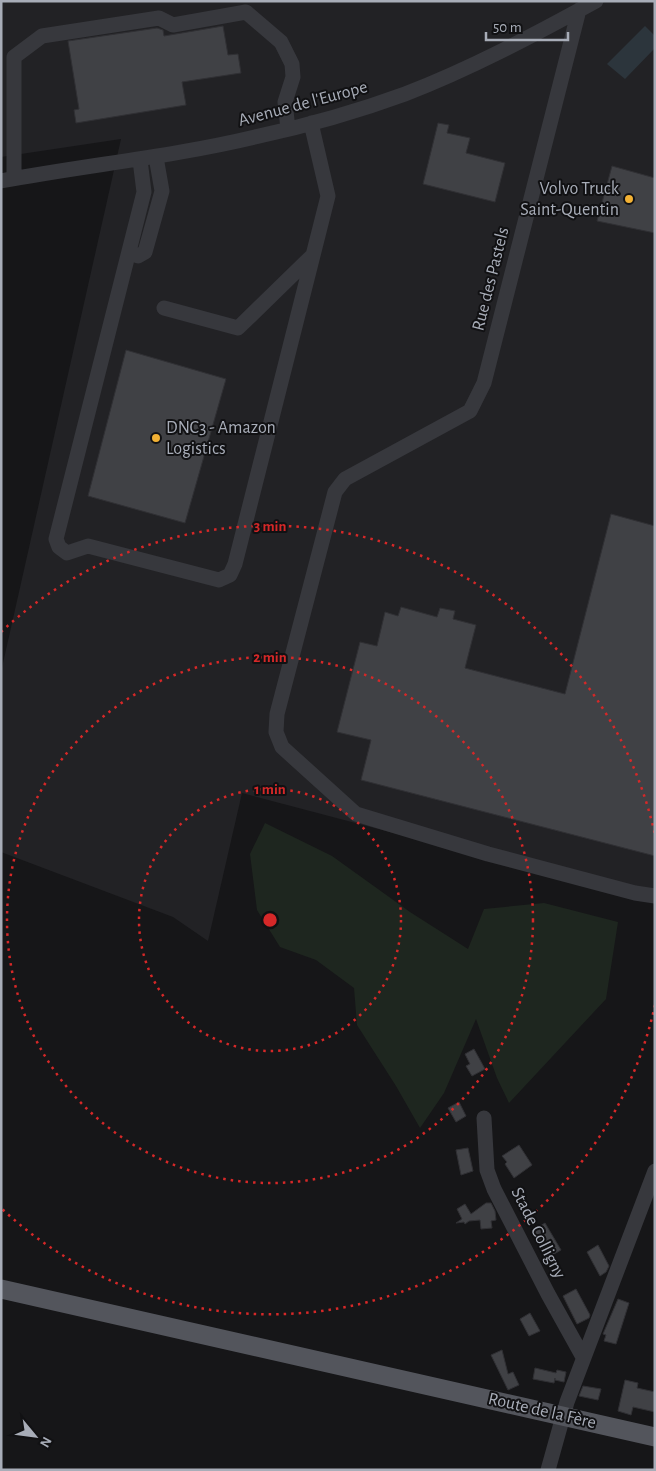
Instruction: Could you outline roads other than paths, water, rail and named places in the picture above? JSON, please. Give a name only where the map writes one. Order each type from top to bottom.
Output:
[{"type":"main road","name":"Route de la Fère","points":[[1,1289],[655,1437]]},
{"type":"street","name":"Avenue de l'Europe","points":[[8,180],[140,160],[209,147],[288,129],[346,113],[422,86],[488,56],[596,1]]},
{"type":"street","name":"Rue des Pastels","points":[[579,10],[484,383],[470,411],[345,479],[335,492],[277,714],[276,732],[282,747],[356,814],[488,854],[635,893],[655,896]]},
{"type":"street","points":[[8,180],[14,57],[42,36],[159,18],[173,24],[246,12],[281,42],[292,64],[293,77],[285,102],[288,129]]},
{"type":"street","points":[[140,160],[144,192],[56,539],[59,547],[67,553],[88,546],[218,580],[230,576],[235,564],[328,196],[311,123]]},
{"type":"street","points":[[129,253],[138,256],[145,252],[162,191],[156,157]]},
{"type":"street","points":[[164,308],[238,328],[314,254]]},
{"type":"street","name":"Stade Colligny","points":[[484,1118],[487,1170],[494,1189],[583,1357]]},
{"type":"street","points":[[548,1470],[563,1416],[583,1357],[655,1171]]},
{"type":"place","name":"Volvo Truck Saint-Quentin","points":[[629,199]]},
{"type":"place","name":"DNC3 - Amazon Logistics","points":[[156,438]]}]
